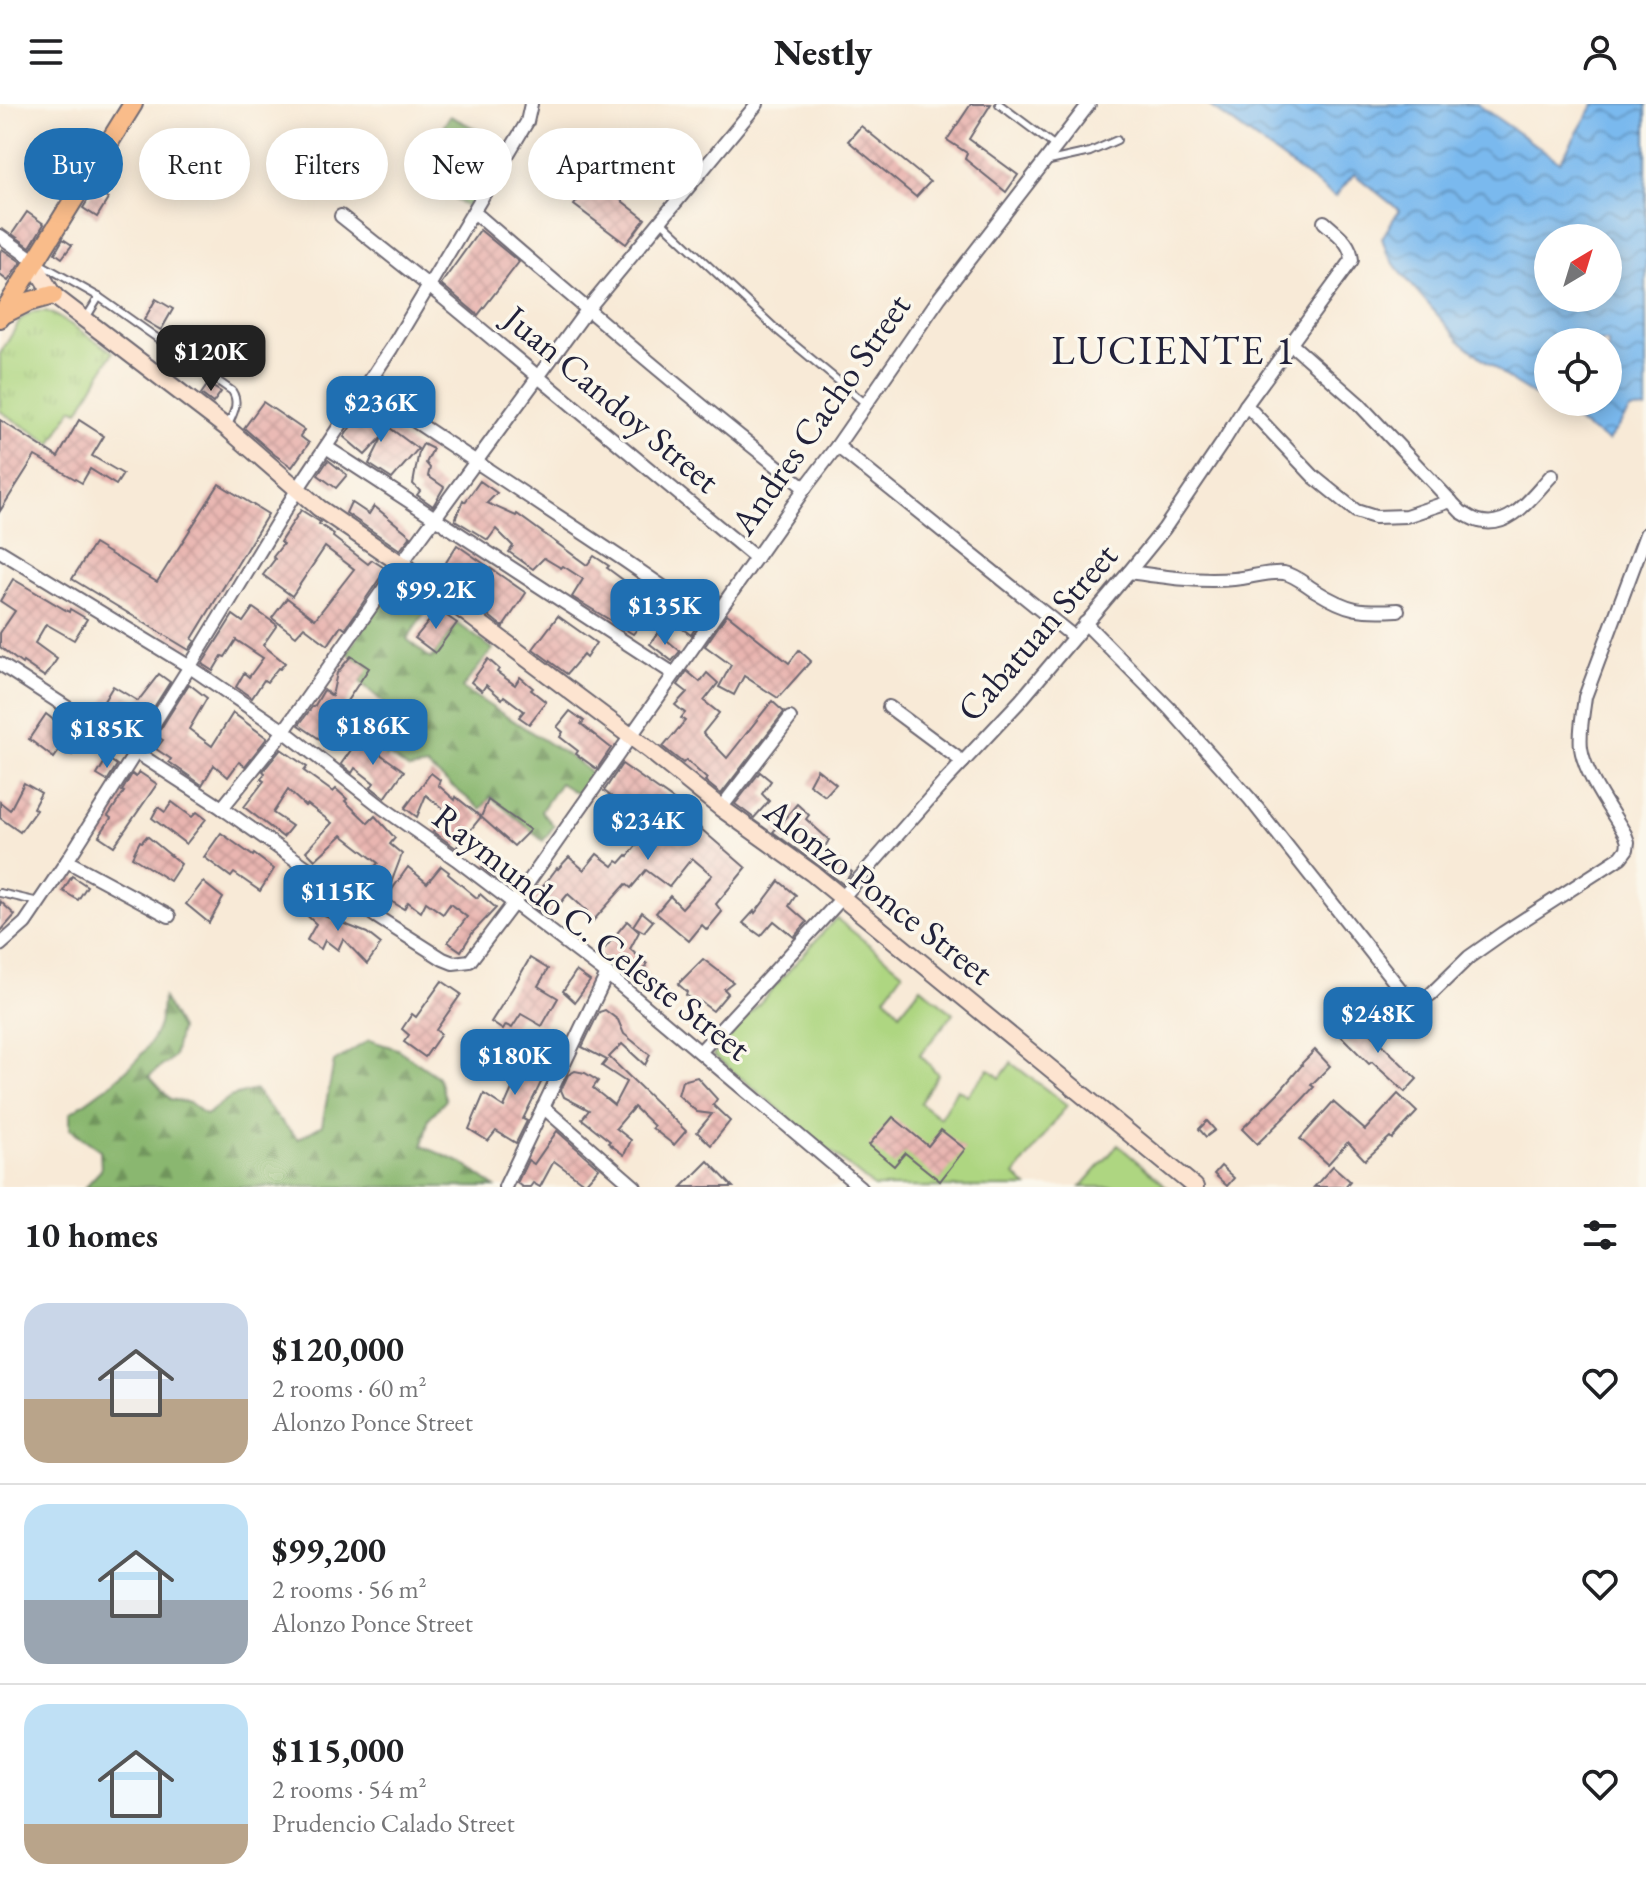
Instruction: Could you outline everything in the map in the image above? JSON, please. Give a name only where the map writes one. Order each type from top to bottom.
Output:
[{"type":"main road","points":[[1,317],[133,104]]},
{"type":"main road","points":[[1,317],[28,302],[53,295]]},
{"type":"street","points":[[0,945],[25,923],[190,667],[297,490],[365,388],[474,212],[527,122],[531,104]]},
{"type":"street","points":[[0,664],[222,808],[284,731],[401,564],[587,310],[757,104]]},
{"type":"street","name":"Andres Cacho Street","points":[[222,808],[377,917],[443,959],[453,963],[470,961],[940,297],[1089,104]]},
{"type":"street","points":[[474,212],[587,310],[805,488]]},
{"type":"street","name":"Juan Candoy Street","points":[[341,216],[756,558]]},
{"type":"street","name":"Cabatuan Street","points":[[700,1052],[1021,700],[1164,529],[1246,405],[1352,260],[1351,249],[1324,222]]},
{"type":"street","points":[[0,236],[34,262]]},
{"type":"street","name":"Alonzo Ponce Street","points":[[34,262],[53,295],[227,428],[319,508],[401,564],[721,808],[812,873],[1195,1187]]},
{"type":"street","points":[[1291,344],[1359,404],[1461,512],[1480,522],[1495,522],[1515,515],[1552,475]]},
{"type":"street","points":[[365,388],[711,620]]},
{"type":"street","points":[[1246,405],[1314,477],[1356,511],[1375,517],[1406,516],[1451,501]]},
{"type":"street","points":[[837,446],[1074,637]]},
{"type":"street","points":[[326,447],[674,674]]},
{"type":"street","points":[[1085,623],[1169,708],[1250,799],[1404,994],[1414,1001],[1421,1001],[1469,957],[1611,864],[1627,849],[1625,834],[1595,786],[1582,752],[1581,725],[1585,697],[1646,534]]},
{"type":"street","name":"Raymundo C. Celeste Street","points":[[0,551],[190,667],[284,731],[607,974],[860,1187]]},
{"type":"street","points":[[1129,572],[1187,581],[1286,573],[1348,609],[1367,612],[1398,610]]},
{"type":"street","points":[[889,707],[963,762]]},
{"type":"street","points":[[721,808],[790,718]]},
{"type":"street","points":[[67,861],[169,916]]},
{"type":"street","points":[[505,1187],[607,974]]},
{"type":"street","points":[[543,1107],[635,1187]]},
{"type":"lane","points":[[999,104],[1055,146]]},
{"type":"lane","points":[[1044,162],[1090,152],[1117,140]]},
{"type":"lane","points":[[661,221],[778,331],[865,403]]},
{"type":"lane","points":[[34,262],[99,297],[232,391],[236,406],[227,428]]},
{"type":"lane","points":[[85,320],[99,297]]},
{"type":"lane","points":[[0,893],[39,902]]},
{"type":"green space","points":[[450,116],[474,128],[442,128]]},
{"type":"green space","points":[[457,200],[481,200],[474,212]]},
{"type":"green space","points":[[46,311],[113,352],[79,411],[72,408],[52,444],[0,411],[0,354],[21,319],[32,312]]},
{"type":"green space","points":[[397,578],[431,604],[407,639],[431,659],[457,623],[493,649],[462,688],[593,774],[579,795],[560,783],[541,811],[554,826],[543,841],[491,797],[481,809],[427,766],[409,769],[388,755],[380,769],[370,760],[377,751],[366,743],[385,704],[360,682],[368,667],[347,653]]},
{"type":"green space","points":[[836,918],[903,972],[885,997],[900,1013],[921,987],[953,1014],[920,1055],[938,1074],[920,1103],[940,1118],[957,1089],[967,1095],[989,1069],[1000,1078],[1011,1063],[1067,1105],[1015,1175],[1027,1187],[874,1187],[713,1055]]},
{"type":"green space","points":[[163,998],[180,1029],[174,1057],[149,1076],[170,1099],[190,1103],[206,1115],[230,1097],[255,1090],[298,1139],[322,1125],[334,1062],[369,1040],[397,1049],[438,1077],[446,1100],[429,1118],[422,1146],[462,1163],[495,1187],[85,1187],[101,1170],[100,1150],[70,1129],[70,1113],[122,1074],[145,1050],[159,1024]]},
{"type":"green space","points":[[1118,1145],[1167,1187],[1081,1187]]},
{"type":"water","points":[[1207,104],[1477,104],[1560,162],[1594,104],[1646,104],[1646,409],[1630,410],[1608,441],[1567,416],[1622,416],[1622,328],[1534,328],[1534,395],[1460,341],[1387,253],[1382,238],[1399,210],[1354,174],[1335,197]]},
{"type":"building","points":[[971,104],[991,104],[969,139],[1018,175],[1006,192],[965,159],[967,153],[947,140]]},
{"type":"building","points":[[861,126],[930,182],[916,197],[848,141]]},
{"type":"building","points":[[88,200],[107,200],[97,217],[83,208]]},
{"type":"building","points":[[578,200],[621,200],[645,219],[626,244],[574,205]]},
{"type":"building","points":[[27,212],[44,224],[30,247],[12,234]]},
{"type":"building","points":[[480,230],[519,262],[478,315],[441,284]]},
{"type":"building","points":[[63,239],[72,245],[62,258],[55,253]]},
{"type":"building","points":[[2,249],[21,262],[8,281],[0,275]]},
{"type":"building","points":[[156,299],[173,309],[161,330],[144,320]]},
{"type":"building","points":[[208,384],[221,392],[213,403],[201,394]]},
{"type":"building","points":[[263,402],[304,430],[300,436],[309,443],[292,467],[244,428]]},
{"type":"building","points":[[361,411],[376,422],[380,415],[393,424],[390,428],[418,449],[392,479],[369,464],[383,436],[365,455],[344,437]]},
{"type":"building","points":[[0,420],[58,457],[79,420],[104,436],[92,456],[123,474],[116,485],[90,469],[82,483],[35,456],[0,511]]},
{"type":"building","points":[[423,444],[433,449],[426,463],[430,468],[428,476],[444,487],[433,506],[417,495],[420,491],[413,484]]},
{"type":"building","points":[[328,460],[347,475],[336,488],[318,475]]},
{"type":"building","points":[[480,481],[497,493],[487,503],[517,514],[587,565],[594,556],[630,585],[626,590],[653,609],[633,634],[572,597],[583,579],[563,566],[561,568],[544,558],[533,569],[509,552],[513,546],[496,529],[488,540],[455,520],[463,500],[465,502]]},
{"type":"building","points":[[219,484],[268,514],[192,639],[195,641],[189,650],[72,579],[94,544],[157,582]]},
{"type":"building","points":[[351,502],[369,514],[374,506],[411,536],[400,550],[346,513]]},
{"type":"building","points":[[301,510],[320,522],[334,534],[333,537],[368,564],[372,560],[386,569],[345,629],[341,626],[328,645],[304,627],[296,636],[272,618],[287,598],[315,619],[354,569],[325,547],[292,596],[263,575]]},
{"type":"building","points":[[457,545],[526,593],[503,627],[483,611],[491,596],[472,580],[462,593],[438,575]]},
{"type":"building","points":[[13,579],[69,612],[70,609],[87,619],[74,640],[46,624],[35,643],[57,659],[45,677],[0,647],[0,633],[15,611],[0,601]]},
{"type":"building","points":[[253,608],[277,625],[263,645],[285,663],[267,682],[264,680],[252,698],[236,687],[244,673],[249,677],[263,658],[236,640],[213,671],[202,664],[233,615],[243,622]]},
{"type":"building","points":[[674,608],[696,627],[691,635],[668,618]]},
{"type":"building","points":[[438,610],[457,623],[435,653],[415,638]]},
{"type":"building","points":[[727,614],[789,663],[799,650],[811,661],[778,698],[744,676],[734,695],[719,687],[731,665],[705,646]]},
{"type":"building","points":[[558,616],[596,643],[586,658],[583,655],[567,674],[533,649]]},
{"type":"building","points":[[658,633],[680,651],[672,661],[650,644]]},
{"type":"building","points":[[351,656],[369,668],[345,704],[367,721],[358,733],[337,717],[324,742],[299,725],[324,690],[332,696],[337,673]]},
{"type":"building","points":[[488,659],[499,669],[497,672],[515,685],[520,677],[546,702],[529,724],[519,717],[524,711],[504,696],[502,699],[486,685],[482,691],[471,682]]},
{"type":"building","points":[[687,671],[700,682],[707,673],[718,683],[704,701],[719,713],[703,733],[727,758],[772,701],[784,712],[721,794],[686,760],[683,763],[663,747],[685,721],[681,718],[685,713],[675,705],[687,692],[678,685]]},
{"type":"building","points":[[159,674],[170,682],[144,723],[123,706],[114,720],[98,711],[113,686],[138,701]]},
{"type":"building","points":[[189,684],[207,698],[189,729],[212,746],[233,713],[267,738],[245,766],[239,762],[228,777],[214,765],[202,785],[156,749],[163,740],[156,736]]},
{"type":"building","points":[[570,711],[611,748],[597,769],[560,737],[563,732],[557,727]]},
{"type":"building","points":[[46,714],[69,732],[70,727],[82,736],[72,755],[61,748],[54,758],[29,739]]},
{"type":"building","points":[[359,739],[404,771],[385,798],[371,787],[374,783],[355,768],[352,773],[341,764]]},
{"type":"building","points":[[281,749],[307,767],[304,771],[333,792],[336,789],[368,823],[375,816],[395,838],[390,844],[402,854],[388,891],[369,874],[378,863],[342,835],[315,860],[306,851],[332,823],[307,804],[305,806],[288,790],[273,813],[292,826],[283,837],[244,807],[264,781],[261,779],[265,773],[263,771]]},
{"type":"building","points":[[107,758],[117,765],[107,781],[97,775]]},
{"type":"building","points":[[622,764],[689,811],[685,815],[746,868],[716,904],[722,912],[707,930],[702,925],[689,941],[656,913],[670,896],[682,908],[712,875],[692,858],[669,887],[646,870],[631,888],[626,884],[593,921],[568,894],[548,918],[526,901],[537,886],[541,889],[569,857],[584,870],[597,854],[613,866],[628,856],[644,836],[639,832],[648,822],[604,791]]},
{"type":"building","points":[[817,769],[836,784],[825,796],[809,784]]},
{"type":"building","points":[[139,772],[157,784],[114,846],[99,836],[132,774],[136,777]]},
{"type":"building","points":[[760,772],[771,781],[762,794],[769,801],[754,818],[735,804]]},
{"type":"building","points":[[431,773],[440,780],[438,785],[455,800],[456,797],[481,817],[456,848],[433,832],[447,812],[426,795],[417,817],[405,808]]},
{"type":"building","points":[[24,783],[41,793],[33,808],[36,810],[20,832],[0,818],[0,802],[10,810]]},
{"type":"building","points":[[488,800],[530,830],[514,846],[481,817]]},
{"type":"building","points":[[172,802],[192,817],[197,812],[206,819],[186,844],[152,818],[158,807],[165,812]]},
{"type":"building","points":[[797,804],[809,815],[806,819],[829,840],[823,850],[852,872],[843,884],[773,832]]},
{"type":"building","points":[[221,833],[274,869],[260,891],[234,873],[231,877],[204,857]]},
{"type":"building","points":[[147,836],[181,864],[170,881],[132,857],[140,841]]},
{"type":"building","points":[[490,860],[502,869],[494,877],[482,867]]},
{"type":"building","points":[[441,866],[477,898],[480,894],[496,908],[473,932],[461,951],[448,942],[467,917],[450,904],[443,914],[426,902],[421,912],[408,902],[404,909],[386,898],[408,867],[427,883]]},
{"type":"building","points":[[72,876],[87,886],[78,900],[63,891]]},
{"type":"building","points":[[779,881],[796,895],[789,906],[807,922],[794,937],[774,921],[761,936],[743,923],[755,913]]},
{"type":"building","points":[[203,882],[223,898],[209,923],[186,904]]},
{"type":"building","points":[[305,895],[314,904],[309,910],[367,933],[381,944],[367,964],[343,939],[338,950],[325,940],[321,949],[307,940],[316,924],[296,905]]},
{"type":"building","points":[[0,901],[15,915],[0,932]]},
{"type":"building","points":[[642,912],[653,921],[644,932],[633,926]]},
{"type":"building","points":[[627,921],[639,932],[630,949],[647,964],[644,970],[649,974],[639,985],[600,954]]},
{"type":"building","points":[[530,958],[548,969],[538,986],[558,998],[542,1026],[521,1014],[512,1028],[506,1025],[503,1030],[491,1022]]},
{"type":"building","points":[[703,959],[733,982],[724,989],[728,993],[713,1011],[698,1000],[695,1003],[678,984]]},
{"type":"building","points":[[576,971],[590,981],[575,1002],[563,991]]},
{"type":"building","points":[[442,981],[461,994],[436,1030],[441,1034],[425,1057],[404,1042],[409,1035],[402,1029],[412,1014],[416,1017]]},
{"type":"building","points":[[605,1010],[618,1020],[624,1034],[650,1055],[645,1065],[622,1044],[609,1057],[686,1131],[674,1145],[652,1128],[654,1126],[634,1107],[616,1128],[631,1140],[624,1155],[582,1119],[589,1110],[564,1097],[561,1090],[568,1075],[575,1071],[598,1081],[593,1088],[614,1105],[626,1082],[602,1066],[607,1060],[582,1047],[599,1012]]},
{"type":"building","points":[[1357,1020],[1417,1079],[1405,1092],[1372,1062],[1369,1064],[1341,1036]]},
{"type":"building","points":[[542,1035],[560,1044],[523,1119],[527,1121],[516,1143],[496,1131],[488,1141],[469,1129],[484,1094],[504,1107],[526,1057],[530,1059]]},
{"type":"building","points":[[1315,1050],[1330,1066],[1311,1085],[1314,1087],[1301,1101],[1257,1144],[1242,1129]]},
{"type":"building","points":[[697,1077],[717,1099],[713,1105],[730,1121],[711,1145],[697,1132],[712,1114],[697,1112],[678,1095],[682,1081]]},
{"type":"building","points":[[1398,1094],[1417,1112],[1392,1139],[1390,1137],[1365,1160],[1348,1142],[1328,1164],[1300,1139],[1333,1102],[1365,1130]]},
{"type":"building","points":[[893,1117],[928,1146],[941,1130],[965,1149],[940,1181],[905,1153],[894,1166],[869,1145]]},
{"type":"building","points":[[1207,1121],[1215,1130],[1206,1137],[1199,1129]]},
{"type":"building","points":[[557,1131],[599,1168],[585,1184],[554,1161],[540,1187],[533,1183],[530,1187],[522,1187],[517,1183],[528,1160],[534,1164]]},
{"type":"building","points":[[708,1161],[733,1187],[682,1187]]},
{"type":"building","points":[[1221,1166],[1234,1178],[1227,1186],[1214,1174]]},
{"type":"building","points":[[1333,1166],[1350,1181],[1345,1187],[1314,1187]]},
{"type":"district","name":"LUCIENTE 1","points":[[1174,350]]}]
